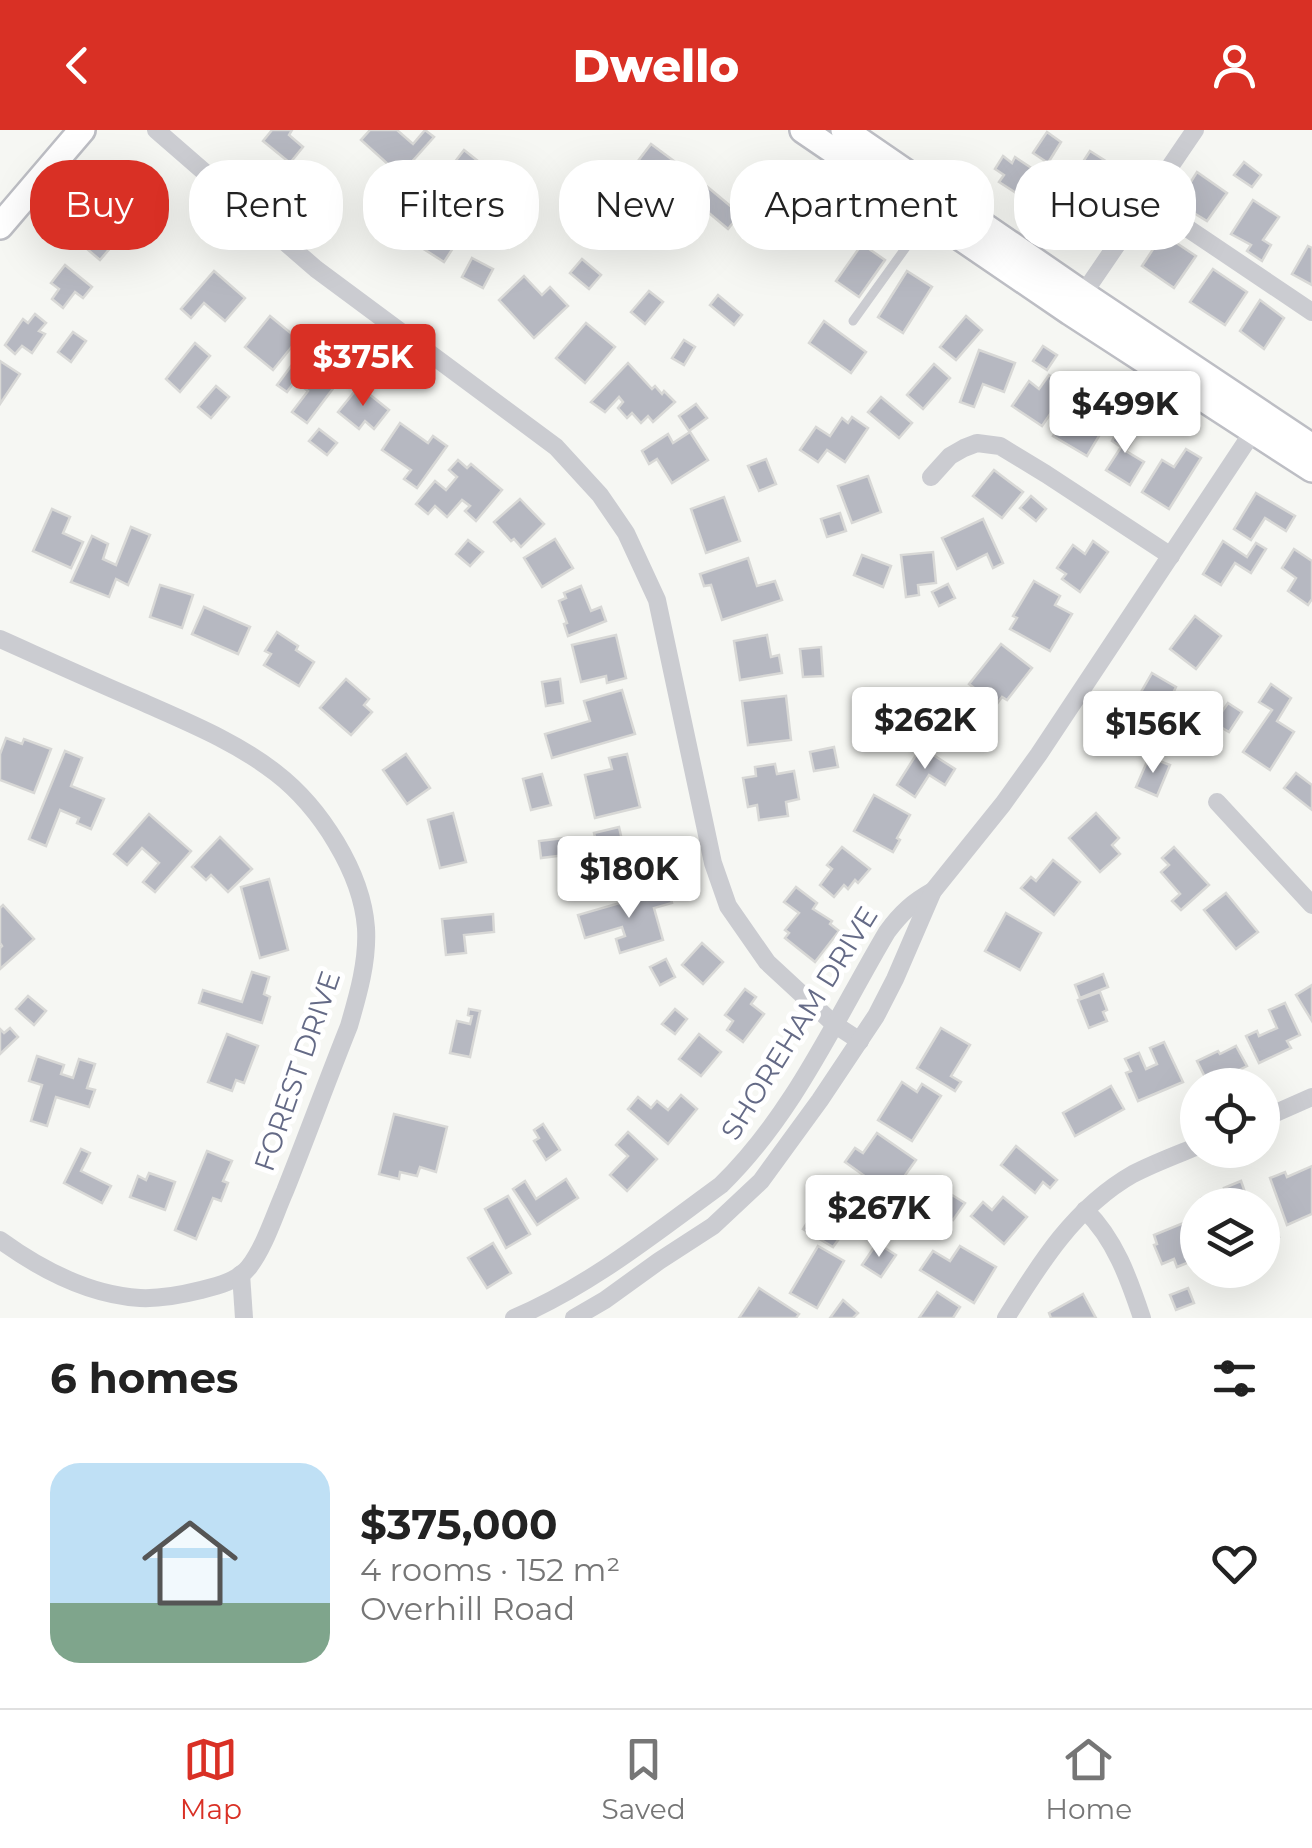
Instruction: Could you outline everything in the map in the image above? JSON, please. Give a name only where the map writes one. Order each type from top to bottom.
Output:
[{"type":"main road","points":[[0,226],[82,130]]},
{"type":"main road","points":[[803,130],[847,160]]},
{"type":"main road","points":[[844,130],[1076,303]]},
{"type":"main road","points":[[986,250],[1076,303],[1258,423],[1312,469]]},
{"type":"main road","points":[[1258,423],[1312,447]]},
{"type":"street","points":[[156,130],[316,268],[556,447],[600,495],[626,533],[657,600],[712,863],[728,906],[767,962],[834,1024],[860,1041]]},
{"type":"street","points":[[1175,160],[1195,130]]},
{"type":"street","points":[[1196,234],[1312,312]]},
{"type":"street","points":[[1076,303],[1113,250]]},
{"type":"street","name":"SHOREHAM DRIVE","points":[[574,1318],[713,1226],[761,1181],[794,1138],[876,1016],[933,891],[1012,792],[1258,423]]},
{"type":"street","points":[[931,477],[950,456],[964,448],[977,443],[1000,446],[1171,556]]},
{"type":"street","name":"FOREST DRIVE","points":[[0,639],[191,724],[272,770],[318,816],[346,861],[358,890],[366,930],[358,996],[262,1244],[241,1274]]},
{"type":"street","points":[[1217,802],[1312,905]]},
{"type":"street","name":"SHOREHAM DRIVE","points":[[514,1318],[581,1285],[721,1184],[750,1154],[788,1102],[902,912],[933,891]]},
{"type":"street","points":[[1280,1110],[1312,1097]]},
{"type":"street","points":[[1006,1318],[1051,1248],[1085,1210],[1135,1173],[1180,1154]]},
{"type":"street","points":[[1085,1210],[1110,1240],[1142,1318]]},
{"type":"street","points":[[0,1240],[63,1277],[138,1298],[181,1295],[213,1287],[241,1274],[244,1318]]},
{"type":"lane","points":[[853,321],[904,250]]},
{"type":"building","points":[[272,130],[292,130],[289,135],[303,147],[292,160],[286,160],[263,141]]},
{"type":"building","points":[[370,130],[397,130],[413,144],[425,130],[434,137],[413,160],[383,160],[361,140]]},
{"type":"building","points":[[1047,132],[1061,142],[1050,160],[1033,153]]},
{"type":"building","points":[[651,144],[673,160],[639,160]]},
{"type":"building","points":[[464,150],[477,160],[456,160]]},
{"type":"building","points":[[1090,151],[1104,160],[1084,160]]},
{"type":"building","points":[[1003,156],[1012,163],[1015,157],[1020,160],[1014,160],[1014,192],[999,182],[1004,175],[995,169]]},
{"type":"building","points":[[1244,162],[1261,175],[1252,187],[1234,175]]},
{"type":"building","points":[[1196,174],[1227,193],[1207,221],[1196,214]]},
{"type":"building","points":[[710,189],[730,206],[728,229],[710,214]]},
{"type":"building","points":[[1253,200],[1279,217],[1263,240],[1271,245],[1262,261],[1247,251],[1251,245],[1231,234]]},
{"type":"building","points":[[1308,246],[1312,248],[1312,285],[1292,274]]},
{"type":"building","points":[[88,250],[109,250],[100,260]]},
{"type":"building","points":[[425,250],[452,250],[444,262]]},
{"type":"building","points":[[858,250],[871,250],[885,260],[859,297],[836,281]]},
{"type":"building","points":[[1152,250],[1187,250],[1196,256],[1174,288],[1142,266]]},
{"type":"building","points":[[472,258],[493,269],[483,288],[462,277]]},
{"type":"building","points":[[582,259],[601,275],[589,289],[570,273]]},
{"type":"building","points":[[65,265],[92,287],[83,298],[75,292],[63,308],[52,299],[59,289],[51,283]]},
{"type":"building","points":[[1213,269],[1247,292],[1225,325],[1190,302]]},
{"type":"building","points":[[214,271],[245,298],[225,321],[204,303],[191,318],[181,309]]},
{"type":"building","points":[[907,271],[932,287],[903,333],[878,317]]},
{"type":"building","points":[[524,276],[542,295],[550,287],[568,306],[534,338],[499,300]]},
{"type":"building","points":[[649,291],[663,302],[645,324],[631,312]]},
{"type":"building","points":[[718,295],[742,315],[734,325],[710,305]]},
{"type":"building","points":[[1260,300],[1284,318],[1264,349],[1240,331]]},
{"type":"building","points":[[35,314],[46,323],[39,331],[45,334],[32,353],[22,346],[15,354],[5,345],[23,319],[28,323]]},
{"type":"building","points":[[270,316],[298,339],[273,370],[245,347]]},
{"type":"building","points":[[966,316],[982,330],[956,360],[940,347]]},
{"type":"building","points":[[824,321],[866,352],[851,373],[809,343]]},
{"type":"building","points":[[586,323],[615,347],[585,383],[556,358]]},
{"type":"building","points":[[73,332],[86,341],[71,362],[58,352]]},
{"type":"building","points":[[684,340],[695,347],[684,365],[672,358]]},
{"type":"building","points":[[195,343],[210,356],[180,392],[166,379]]},
{"type":"building","points":[[306,346],[344,374],[307,423],[292,412],[308,391],[295,381],[287,392],[277,385]]},
{"type":"building","points":[[1043,346],[1057,355],[1047,370],[1033,361]]},
{"type":"building","points":[[979,350],[1015,363],[1004,392],[983,384],[974,407],[960,402]]},
{"type":"building","points":[[0,361],[20,374],[0,404]]},
{"type":"building","points":[[628,363],[652,389],[655,386],[662,394],[664,391],[675,402],[653,422],[648,416],[641,423],[632,413],[627,418],[618,408],[623,402],[619,397],[605,412],[591,402]]},
{"type":"building","points":[[934,364],[950,378],[923,409],[907,395]]},
{"type":"building","points":[[1049,375],[1068,388],[1042,426],[1012,406],[1029,381],[1039,389]]},
{"type":"building","points":[[216,386],[229,397],[211,418],[198,407]]},
{"type":"building","points":[[359,386],[389,410],[374,429],[365,421],[359,429],[338,412]]},
{"type":"building","points":[[1083,393],[1099,402],[1093,413],[1108,421],[1087,456],[1053,436],[1064,418],[1078,427],[1084,417],[1073,411]]},
{"type":"building","points":[[881,397],[912,423],[899,438],[868,412]]},
{"type":"building","points":[[696,404],[707,418],[689,431],[679,416]]},
{"type":"building","points":[[852,417],[868,428],[845,462],[827,450],[818,462],[800,450],[816,427],[830,436],[842,418],[848,423]]},
{"type":"building","points":[[400,423],[428,443],[433,436],[447,446],[417,488],[404,479],[411,470],[382,450]]},
{"type":"building","points":[[1123,423],[1138,432],[1126,451],[1144,462],[1130,485],[1106,470],[1121,447],[1112,441]]},
{"type":"building","points":[[319,429],[337,443],[327,455],[309,441]]},
{"type":"building","points":[[690,432],[708,460],[672,483],[657,459],[649,464],[642,451],[668,434],[673,443]]},
{"type":"building","points":[[1186,449],[1201,458],[1169,509],[1142,492],[1162,460],[1174,467]]},
{"type":"building","points":[[766,459],[776,484],[759,491],[748,466]]},
{"type":"building","points":[[458,460],[467,468],[471,464],[502,490],[476,521],[465,511],[470,506],[462,500],[447,517],[435,506],[428,514],[416,504],[435,481],[446,490],[457,477],[449,470]]},
{"type":"building","points":[[994,470],[1023,492],[1002,518],[973,496]]},
{"type":"building","points":[[868,476],[881,512],[852,523],[838,486]]},
{"type":"building","points":[[1256,493],[1295,516],[1286,531],[1265,518],[1251,540],[1234,529]]},
{"type":"building","points":[[1031,496],[1046,509],[1036,521],[1020,508]]},
{"type":"building","points":[[724,497],[740,541],[706,553],[691,509]]},
{"type":"building","points":[[520,499],[544,524],[521,547],[494,522]]},
{"type":"building","points":[[52,509],[70,517],[63,533],[83,542],[71,568],[33,551]]},
{"type":"building","points":[[840,513],[846,531],[827,537],[821,519]]},
{"type":"building","points":[[983,519],[1003,563],[993,568],[987,554],[957,569],[942,538]]},
{"type":"building","points":[[131,527],[150,535],[128,585],[116,579],[109,597],[71,582],[92,536],[108,544],[103,559],[116,565]]},
{"type":"building","points":[[555,539],[573,568],[542,587],[524,558]]},
{"type":"building","points":[[468,540],[483,552],[470,566],[456,554]]},
{"type":"building","points":[[1093,541],[1108,552],[1080,592],[1062,579],[1066,574],[1057,568],[1073,545],[1085,554]]},
{"type":"building","points":[[1223,541],[1247,557],[1256,543],[1266,549],[1251,573],[1235,563],[1221,585],[1203,574]]},
{"type":"building","points":[[1294,549],[1312,561],[1312,599],[1308,605],[1288,591],[1296,578],[1282,568]]},
{"type":"building","points":[[933,552],[936,583],[918,585],[919,595],[906,597],[901,555]]},
{"type":"building","points":[[862,555],[891,566],[883,587],[854,575]]},
{"type":"building","points":[[748,558],[757,586],[775,581],[782,600],[722,620],[711,585],[704,586],[700,574]]},
{"type":"building","points":[[1034,581],[1060,596],[1055,605],[1072,614],[1050,651],[1010,629],[1017,618],[1013,616]]},
{"type":"building","points":[[948,584],[955,598],[939,606],[932,592]]},
{"type":"building","points":[[160,585],[193,595],[182,628],[150,617]]},
{"type":"building","points":[[581,586],[591,611],[601,607],[606,621],[568,636],[559,601],[566,598],[564,593]]},
{"type":"building","points":[[204,607],[250,627],[238,654],[192,634]]},
{"type":"building","points":[[1195,616],[1221,636],[1196,669],[1170,649]]},
{"type":"building","points":[[277,632],[314,662],[299,686],[264,665],[271,654],[265,651]]},
{"type":"building","points":[[616,635],[626,678],[607,683],[606,676],[581,682],[572,645]]},
{"type":"building","points":[[767,635],[771,657],[779,655],[782,673],[740,680],[734,641]]},
{"type":"building","points":[[1001,644],[1032,668],[1007,700],[1002,697],[996,705],[969,684]]},
{"type":"building","points":[[821,647],[823,676],[803,677],[800,649]]},
{"type":"building","points":[[1152,673],[1204,709],[1196,722],[1204,727],[1196,740],[1166,723],[1176,707],[1166,701],[1155,719],[1133,706]]},
{"type":"building","points":[[346,679],[369,699],[364,705],[372,712],[351,735],[320,708]]},
{"type":"building","points":[[560,679],[563,703],[546,706],[542,682]]},
{"type":"building","points":[[1271,684],[1291,698],[1277,721],[1294,732],[1270,770],[1243,752],[1272,710],[1259,702]]},
{"type":"building","points":[[622,690],[635,734],[552,758],[545,734],[590,721],[584,701]]},
{"type":"building","points":[[786,696],[791,740],[748,745],[742,701]]},
{"type":"building","points":[[958,697],[974,708],[948,748],[932,738]]},
{"type":"building","points":[[1228,703],[1242,712],[1229,732],[1214,723]]},
{"type":"building","points":[[6,738],[22,744],[24,739],[51,749],[34,793],[0,780],[0,754]]},
{"type":"building","points":[[834,747],[838,767],[814,771],[810,752]]},
{"type":"building","points":[[921,747],[955,769],[945,785],[929,775],[915,797],[897,785]]},
{"type":"building","points":[[65,751],[82,758],[71,786],[104,799],[91,829],[77,823],[79,818],[60,810],[46,846],[29,839]]},
{"type":"building","points":[[406,754],[430,788],[407,804],[383,770]]},
{"type":"building","points":[[627,754],[640,807],[595,818],[585,775],[612,769],[609,758]]},
{"type":"building","points":[[1149,757],[1170,765],[1157,796],[1136,787]]},
{"type":"building","points":[[775,764],[777,774],[794,771],[799,799],[786,802],[788,816],[759,820],[757,805],[748,807],[743,778],[756,776],[755,767]]},
{"type":"building","points":[[1296,773],[1312,785],[1312,810],[1284,788]]},
{"type":"building","points":[[542,774],[551,805],[531,810],[523,779]]},
{"type":"building","points":[[874,795],[910,815],[893,852],[854,831]]},
{"type":"building","points":[[453,813],[466,862],[440,868],[428,820]]},
{"type":"building","points":[[1096,813],[1119,838],[1112,845],[1120,854],[1100,872],[1069,838]]},
{"type":"building","points":[[149,814],[191,851],[155,892],[143,882],[159,863],[142,848],[127,865],[114,854]]},
{"type":"building","points":[[619,827],[629,880],[595,888],[588,866],[577,868],[574,850],[597,845],[594,833]]},
{"type":"building","points":[[220,837],[252,869],[228,892],[211,875],[206,880],[192,867]]},
{"type":"building","points":[[564,838],[566,855],[541,858],[539,841]]},
{"type":"building","points":[[842,847],[870,869],[858,883],[855,880],[848,889],[844,885],[834,897],[820,885],[832,869],[827,865]]},
{"type":"building","points":[[1174,847],[1209,885],[1181,910],[1172,901],[1180,894],[1161,872],[1169,865],[1162,858]]},
{"type":"building","points":[[1053,860],[1080,882],[1054,915],[1021,888],[1031,877],[1036,881]]},
{"type":"building","points":[[269,879],[288,950],[260,958],[241,887]]},
{"type":"building","points":[[796,887],[817,903],[813,909],[832,921],[830,924],[839,931],[815,962],[785,938],[789,933],[785,930],[799,913],[784,902]]},
{"type":"building","points":[[668,889],[672,903],[654,908],[663,940],[620,953],[616,939],[625,936],[622,927],[585,938],[578,915]]},
{"type":"building","points":[[1226,893],[1258,932],[1236,949],[1204,910]]},
{"type":"building","points":[[3,905],[34,939],[0,969],[0,908]]},
{"type":"building","points":[[1006,913],[1041,933],[1020,970],[985,951]]},
{"type":"building","points":[[493,914],[494,932],[464,935],[466,953],[446,955],[442,919]]},
{"type":"building","points":[[702,943],[723,962],[703,984],[682,965]]},
{"type":"building","points":[[666,959],[675,977],[660,985],[650,967]]},
{"type":"building","points":[[252,972],[269,977],[264,994],[270,997],[262,1023],[199,1003],[203,990],[242,1002]]},
{"type":"building","points":[[1103,974],[1108,987],[1080,998],[1075,985]]},
{"type":"building","points":[[1312,985],[1312,1021],[1296,995]]},
{"type":"building","points":[[745,989],[756,997],[751,1004],[764,1014],[743,1042],[727,1030],[733,1021],[725,1015]]},
{"type":"building","points":[[1100,992],[1107,1021],[1089,1028],[1078,1000]]},
{"type":"building","points":[[28,996],[46,1011],[34,1025],[16,1009]]},
{"type":"building","points":[[1285,1003],[1300,1035],[1287,1041],[1291,1048],[1259,1063],[1246,1036],[1257,1031],[1259,1036],[1277,1028],[1269,1010]]},
{"type":"building","points":[[469,1009],[480,1011],[470,1057],[450,1053],[457,1021],[470,1024]]},
{"type":"building","points":[[675,1009],[687,1019],[675,1034],[662,1024]]},
{"type":"building","points":[[10,1028],[18,1037],[0,1054],[0,1029],[4,1033]]},
{"type":"building","points":[[941,1028],[970,1045],[951,1076],[961,1082],[955,1091],[917,1068]]},
{"type":"building","points":[[227,1034],[258,1046],[244,1083],[236,1080],[232,1091],[208,1082]]},
{"type":"building","points":[[699,1034],[721,1052],[701,1076],[679,1059]]},
{"type":"building","points":[[1164,1042],[1180,1083],[1138,1101],[1126,1073],[1131,1071],[1125,1059],[1139,1053],[1146,1069],[1157,1064],[1150,1048]]},
{"type":"building","points":[[1236,1046],[1247,1066],[1200,1068],[1197,1061],[1218,1051],[1220,1054]]},
{"type":"building","points":[[37,1056],[64,1065],[61,1074],[73,1078],[79,1059],[95,1064],[87,1088],[95,1090],[89,1107],[56,1097],[47,1126],[31,1121],[42,1085],[29,1081]]},
{"type":"building","points":[[902,1082],[917,1092],[922,1084],[941,1096],[912,1141],[878,1120]]},
{"type":"building","points":[[1111,1086],[1124,1109],[1075,1136],[1063,1113]]},
{"type":"building","points":[[681,1095],[697,1109],[668,1144],[628,1109],[638,1097],[651,1108],[657,1101],[668,1110]]},
{"type":"building","points":[[394,1114],[447,1127],[436,1172],[420,1167],[417,1176],[400,1172],[399,1179],[379,1174]]},
{"type":"building","points":[[543,1124],[560,1150],[546,1160],[534,1141],[539,1138],[534,1130]]},
{"type":"building","points":[[628,1132],[657,1159],[627,1191],[610,1175],[628,1156],[616,1145]]},
{"type":"building","points":[[877,1133],[916,1160],[896,1188],[889,1182],[884,1189],[876,1183],[871,1191],[861,1184],[866,1177],[845,1162],[855,1148],[863,1153]]},
{"type":"building","points":[[1016,1146],[1057,1180],[1050,1188],[1043,1182],[1035,1193],[1001,1165]]},
{"type":"building","points":[[81,1149],[90,1153],[81,1171],[111,1186],[102,1203],[64,1183]]},
{"type":"building","points":[[207,1151],[232,1161],[223,1181],[228,1183],[221,1201],[213,1198],[196,1239],[175,1230]]},
{"type":"building","points":[[1312,1166],[1312,1214],[1287,1225],[1280,1206],[1280,1188],[1274,1188],[1270,1178],[1285,1172],[1287,1177]]},
{"type":"building","points":[[149,1173],[175,1182],[165,1210],[130,1197],[138,1176],[146,1180]]},
{"type":"building","points":[[566,1179],[578,1198],[537,1225],[513,1189],[525,1181],[536,1199]]},
{"type":"building","points":[[1241,1181],[1243,1188],[1224,1188]]},
{"type":"building","points":[[829,1189],[871,1215],[863,1228],[845,1217],[836,1233],[841,1236],[833,1247],[803,1229]]},
{"type":"building","points":[[952,1195],[965,1203],[953,1220],[940,1212]]},
{"type":"building","points":[[508,1196],[530,1234],[506,1248],[485,1209]]},
{"type":"building","points":[[1003,1197],[1027,1217],[1004,1244],[971,1216],[983,1202],[992,1210]]},
{"type":"building","points":[[1180,1224],[1180,1266],[1177,1267],[1174,1259],[1162,1264],[1154,1235]]},
{"type":"building","points":[[493,1243],[511,1273],[487,1288],[468,1258]]},
{"type":"building","points":[[877,1243],[896,1255],[881,1277],[862,1265]]},
{"type":"building","points":[[818,1246],[844,1261],[817,1308],[790,1293]]},
{"type":"building","points":[[960,1246],[996,1267],[974,1303],[920,1270],[933,1251],[950,1261]]},
{"type":"building","points":[[759,1288],[799,1314],[796,1318],[739,1318]]},
{"type":"building","points":[[1188,1288],[1194,1303],[1176,1310],[1170,1295]]},
{"type":"building","points":[[937,1292],[960,1307],[953,1318],[919,1318]]},
{"type":"building","points":[[1083,1294],[1096,1318],[1051,1318],[1049,1313]]},
{"type":"building","points":[[843,1300],[858,1313],[853,1318],[830,1318]]}]
